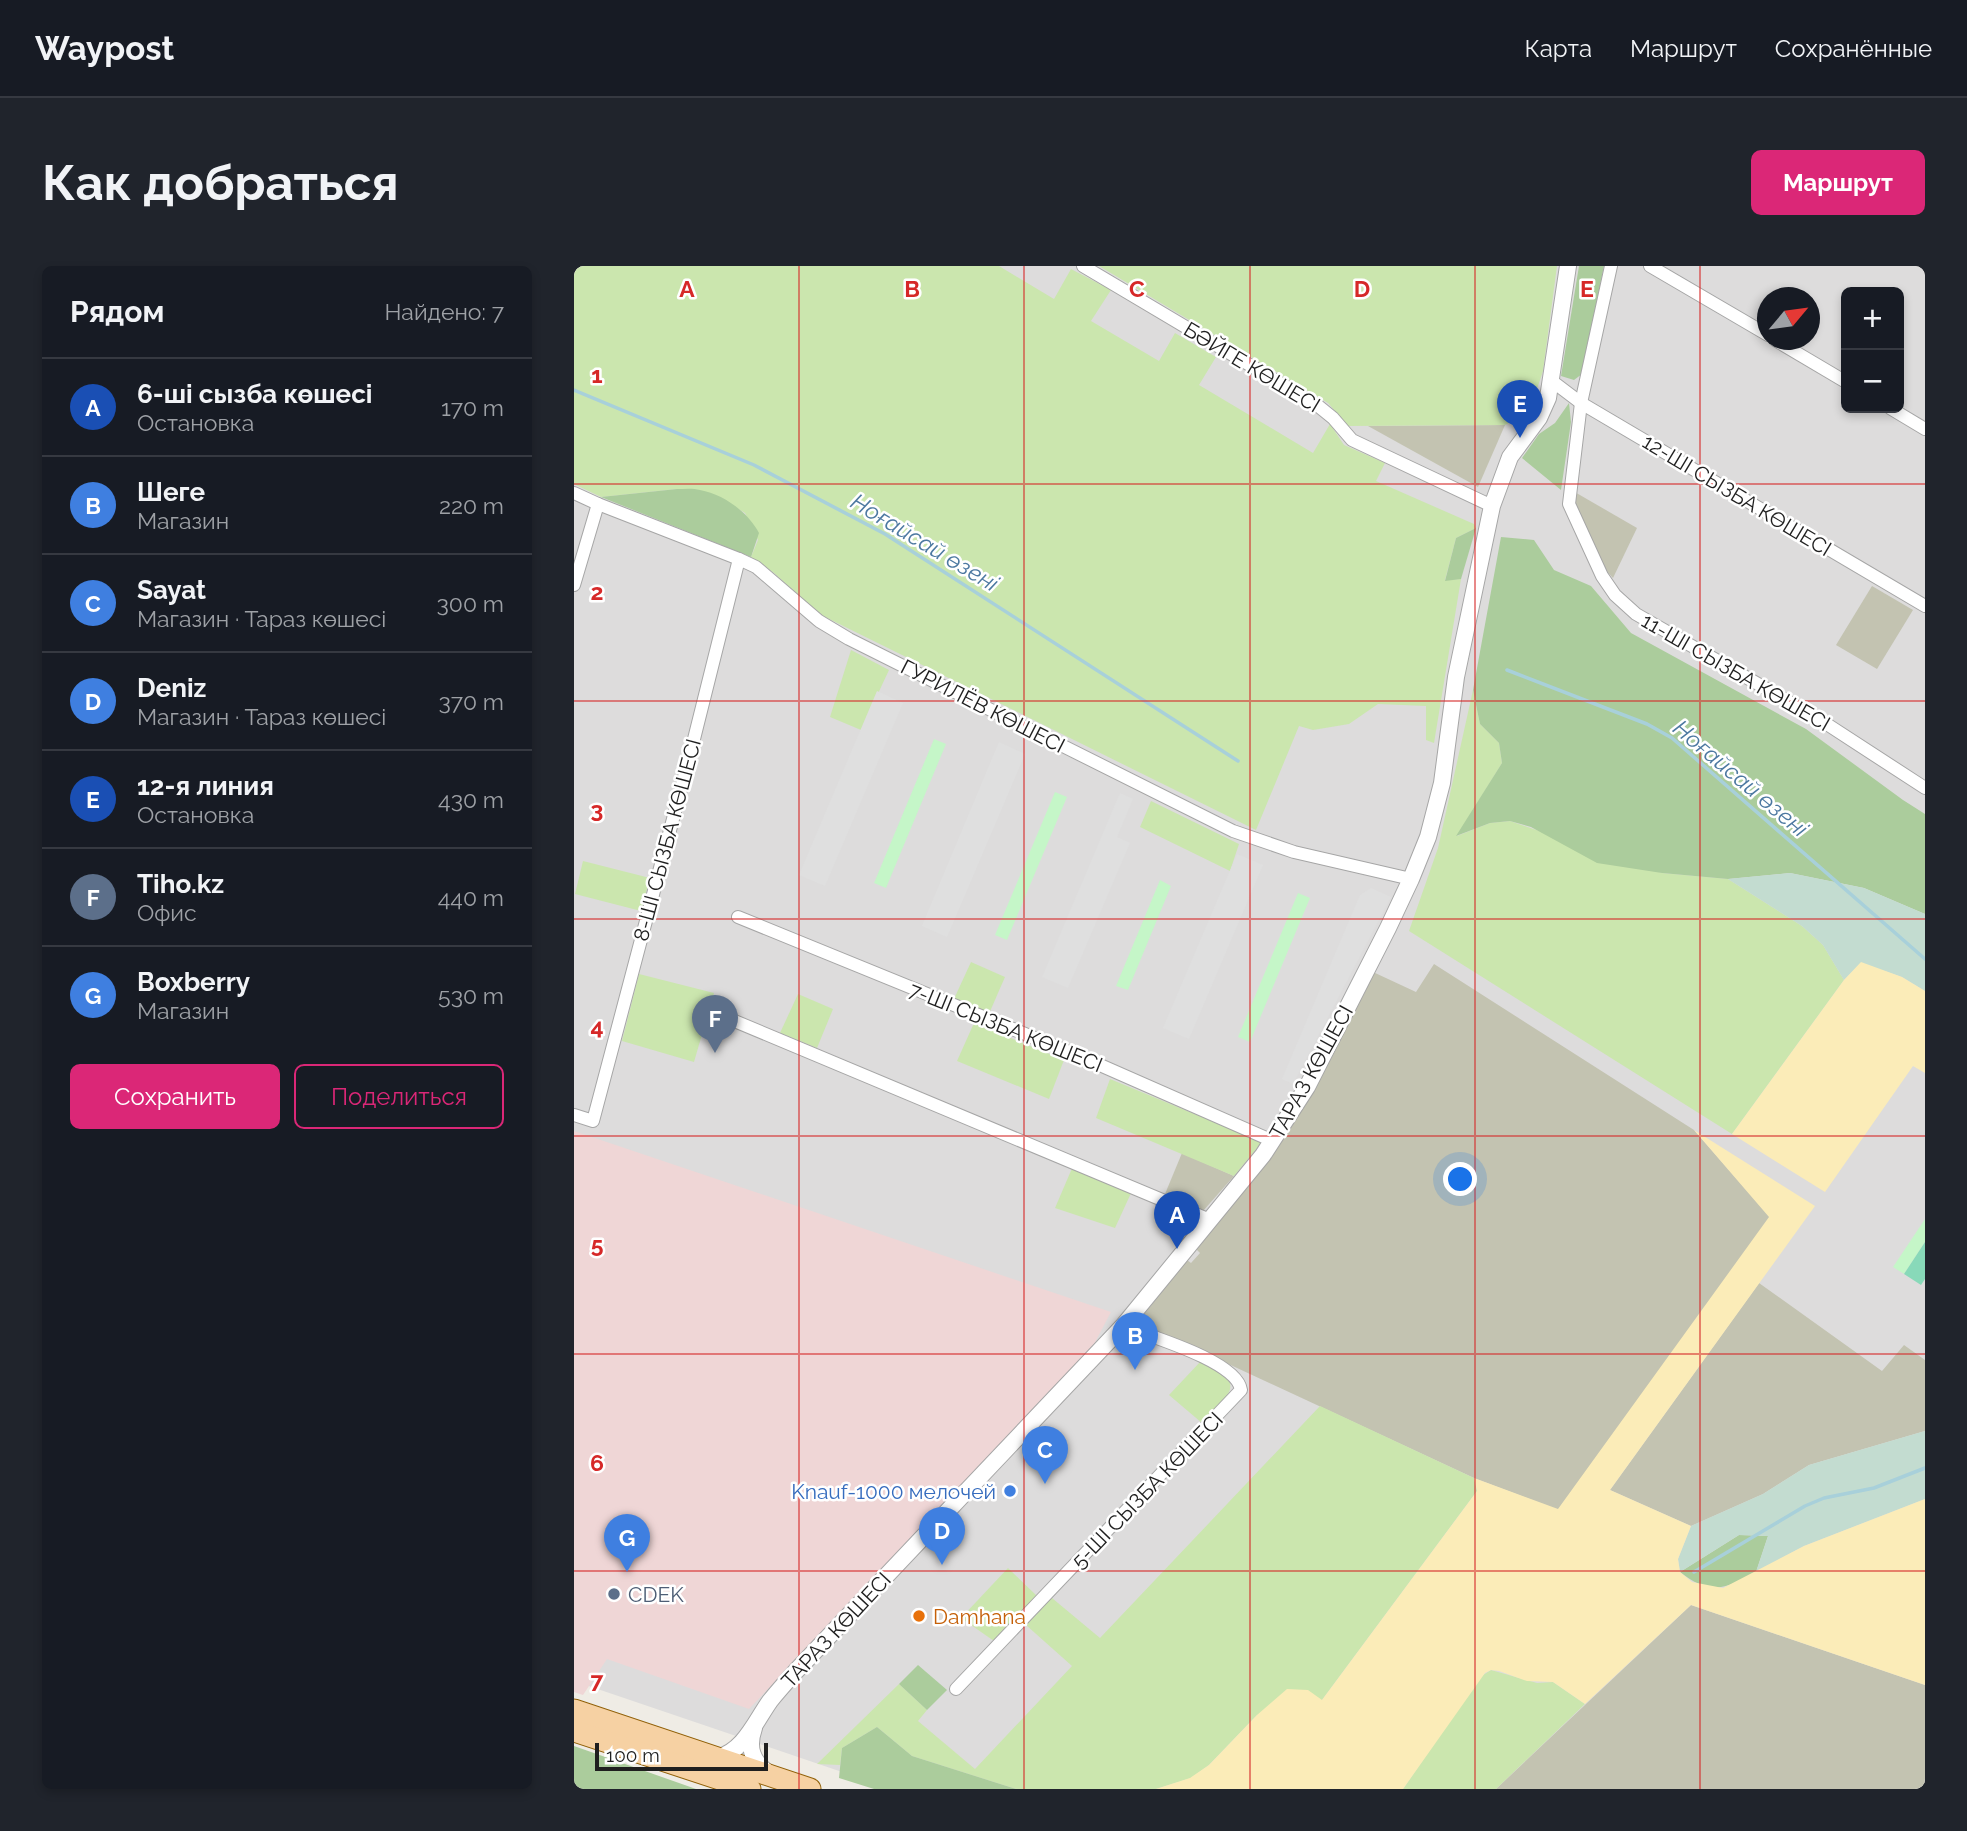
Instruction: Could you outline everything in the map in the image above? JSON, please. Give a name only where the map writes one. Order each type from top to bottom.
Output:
[{"type":"main road","points":[[574,1710],[810,1789]]},
{"type":"main road","points":[[574,1731],[750,1789]]},
{"type":"street","name":"БӘЙГЕ КӨШЕСІ","points":[[1083,266],[1317,405],[1333,418],[1352,440],[1492,506]]},
{"type":"street","name":"ТАРАЗ КӨШЕСІ","points":[[717,1758],[738,1747],[796,1671],[1123,1326],[1273,1141],[1315,1073],[1411,879],[1428,837],[1442,783],[1456,677],[1492,506],[1510,457],[1545,408],[1552,381],[1568,266]]},
{"type":"street","name":"11-ШІ СЫЗБА КӨШЕСІ","points":[[1611,266],[1581,403],[1569,505],[1602,576],[1615,594],[1636,614],[1818,719],[1925,788]]},
{"type":"street","points":[[1650,266],[1757,329]]},
{"type":"street","points":[[1791,350],[1841,379]]},
{"type":"street","name":"12-ШІ СЫЗБА КӨШЕСІ","points":[[1552,381],[1581,403],[1925,606]]},
{"type":"street","points":[[1898,413],[1925,429]]},
{"type":"street","name":"ГУРИЛЁВ КӨШЕСІ","points":[[574,493],[755,567],[819,621],[849,639],[1233,831],[1294,852],[1411,879]]},
{"type":"street","points":[[574,585],[598,504]]},
{"type":"street","name":"8-ШІ СЫЗБА КӨШЕСІ","points":[[574,1115],[593,1121],[739,559]]},
{"type":"street","name":"7-ШІ СЫЗБА КӨШЕСІ","points":[[738,917],[1084,1058],[1273,1141]]},
{"type":"street","points":[[713,1012],[1210,1220]]},
{"type":"street","name":"5-ШІ СЫЗБА КӨШЕСІ","points":[[956,1689],[1241,1390],[1238,1380],[1210,1360],[1123,1326]]},
{"type":"street","points":[[757,1722],[750,1749],[759,1767],[777,1778]]},
{"type":"shaded area","points":[[574,266],[1925,266],[1925,1789],[892,1789],[574,1681]]},
{"type":"shaded area","points":[[1505,425],[1478,487],[1368,426]]},
{"type":"shaded area","points":[[1573,491],[1637,528],[1613,578],[1601,565],[1574,512]]},
{"type":"shaded area","points":[[1872,586],[1913,610],[1877,669],[1836,645]]},
{"type":"shaded area","points":[[877,691],[903,703],[825,886],[799,875]]},
{"type":"shaded area","points":[[999,742],[1025,754],[947,937],[922,926]]},
{"type":"shaded area","points":[[1120,793],[1133,799],[1117,837],[1130,843],[1068,988],[1042,977]]},
{"type":"shaded area","points":[[1237,854],[1263,865],[1189,1039],[1163,1028]]},
{"type":"shaded area","points":[[1790,873],[1864,888],[1925,914],[1925,991],[1902,977],[1861,963],[1844,980],[1823,945],[1802,926],[1728,879]]},
{"type":"shaded area","points":[[1371,888],[1391,897],[1293,1084],[1282,1079],[1360,895]]},
{"type":"shaded area","points":[[1434,964],[1694,1130],[1770,1217],[1558,1510],[1474,1478],[1138,1322],[1187,1260],[1191,1263],[1200,1253],[1196,1249],[1287,1134],[1373,972],[1416,992]]},
{"type":"shaded area","points":[[574,1131],[1111,1312],[1093,1346],[749,1709],[607,1659],[583,1695],[574,1692]]},
{"type":"shaded area","points":[[1182,1153],[1234,1176],[1203,1211],[1165,1194]]},
{"type":"shaded area","points":[[1759,1283],[1882,1371],[1904,1345],[1925,1360],[1925,1431],[1809,1465],[1763,1494],[1691,1526],[1610,1490]]},
{"type":"shaded area","points":[[1925,1431],[1925,1499],[1804,1546],[1756,1572],[1768,1536],[1739,1535],[1680,1572],[1678,1559],[1691,1526],[1763,1494],[1809,1465]]},
{"type":"shaded area","points":[[1691,1605],[1925,1685],[1925,1789],[1496,1789]]},
{"type":"green space","points":[[574,266],[999,266],[1054,299],[1071,269],[1111,290],[1091,321],[1159,361],[1175,333],[1216,357],[1199,385],[1313,453],[1330,424],[1344,445],[1385,463],[1376,481],[1474,524],[1476,528],[1456,538],[1445,580],[1461,579],[1434,743],[1426,740],[1426,706],[1378,704],[1349,724],[1313,730],[1299,726],[1256,830],[819,614],[774,573],[751,557],[758,540],[745,513],[717,496],[699,490],[677,489],[601,497],[574,484]]},
{"type":"green space","points":[[1099,266],[1557,266],[1543,371],[1535,395],[1519,418],[1505,425],[1348,426],[1328,403]]},
{"type":"green space","points":[[1579,266],[1604,266],[1582,374],[1574,380],[1561,376]]},
{"type":"green space","points":[[1569,403],[1571,422],[1561,490],[1522,458],[1539,434],[1555,423]]},
{"type":"green space","points":[[677,489],[709,492],[742,511],[759,533],[751,557],[601,497]]},
{"type":"green space","points":[[1476,528],[1461,579],[1445,581],[1456,538]]},
{"type":"green space","points":[[1501,537],[1534,540],[1554,570],[1591,586],[1631,633],[1806,729],[1925,814],[1925,914],[1864,888],[1790,873],[1728,879],[1597,863],[1531,827],[1510,821],[1490,823],[1456,836],[1502,763],[1499,743],[1480,724],[1473,690]]},
{"type":"green space","points":[[851,650],[889,670],[861,730],[830,717]]},
{"type":"green space","points":[[1473,690],[1480,724],[1499,743],[1502,763],[1457,836],[1490,823],[1510,821],[1662,873],[1728,879],[1802,926],[1823,945],[1844,980],[1732,1134],[1409,931],[1438,848]]},
{"type":"green space","points":[[934,739],[946,744],[886,888],[874,883]]},
{"type":"green space","points":[[1055,792],[1067,797],[1007,940],[995,935]]},
{"type":"green space","points":[[1151,801],[1239,844],[1230,871],[1140,827]]},
{"type":"green space","points":[[583,861],[650,878],[641,911],[575,894]]},
{"type":"green space","points":[[1160,880],[1171,886],[1128,990],[1116,986]]},
{"type":"green space","points":[[1298,893],[1310,898],[1250,1042],[1238,1037]]},
{"type":"green space","points":[[971,962],[1005,977],[988,1016],[953,1001]]},
{"type":"green space","points":[[639,974],[714,993],[694,1062],[622,1041]]},
{"type":"green space","points":[[798,994],[833,1009],[817,1048],[780,1033]]},
{"type":"green space","points":[[974,1023],[1064,1060],[1049,1099],[957,1061]]},
{"type":"green space","points":[[1110,1079],[1262,1142],[1234,1176],[1096,1118]]},
{"type":"green space","points":[[1073,1166],[1132,1191],[1115,1228],[1055,1208]]},
{"type":"green space","points":[[1925,1219],[1925,1242],[1904,1274],[1893,1267]]},
{"type":"green space","points":[[1925,1242],[1925,1279],[1921,1285],[1904,1274]]},
{"type":"green space","points":[[1201,1361],[1216,1369],[1230,1383],[1227,1396],[1202,1423],[1169,1395]]},
{"type":"green space","points":[[1320,1406],[1474,1478],[1477,1491],[1322,1700],[1257,1715],[1209,1765],[1191,1778],[1156,1789],[1016,1789],[912,1756],[877,1727],[842,1748],[840,1765],[817,1764],[899,1684],[927,1710],[918,1721],[975,1769],[1072,1666],[1026,1625],[1052,1598],[1100,1638]]},
{"type":"green space","points":[[1739,1535],[1768,1536],[1756,1572],[1727,1586],[1709,1587],[1700,1585],[1680,1572]]},
{"type":"green space","points":[[1008,1568],[1037,1596],[994,1641],[961,1618]]},
{"type":"green space","points":[[918,1665],[947,1690],[927,1710],[899,1684]]},
{"type":"green space","points":[[1491,1670],[1537,1683],[1553,1682],[1585,1704],[1496,1789],[1403,1789],[1480,1677]]},
{"type":"green space","points":[[877,1727],[912,1756],[1016,1789],[874,1789],[839,1778],[842,1748]]},
{"type":"green space","points":[[574,1746],[696,1789],[574,1789]]},
{"type":"sand","points":[[1861,962],[1902,977],[1925,991],[1925,1073],[1913,1066],[1825,1192],[1732,1134],[1844,980]]},
{"type":"sand","points":[[1694,1130],[1815,1206],[1610,1490],[1691,1526],[1678,1559],[1680,1572],[1692,1582],[1723,1588],[1804,1546],[1925,1499],[1925,1685],[1691,1605],[1585,1704],[1553,1682],[1527,1681],[1499,1671],[1491,1670],[1485,1673],[1403,1789],[1156,1789],[1190,1778],[1209,1765],[1257,1715],[1287,1689],[1308,1690],[1322,1700],[1477,1491],[1474,1478],[1558,1509],[1769,1217]]},
{"type":"waterway","name":"Ноғайсай өзені","points":[[574,390],[754,465],[885,534],[1238,761]]},
{"type":"waterway","name":"Ноғайсай өзені","points":[[1507,670],[1647,724],[1672,738],[1925,959]]},
{"type":"waterway","points":[[1694,1572],[1805,1506],[1824,1498],[1874,1488],[1925,1468]]},
{"type":"place","name":"12-я линия","points":[[1520,438]]},
{"type":"place","name":"Tiho.kz","points":[[715,1053]]},
{"type":"place","name":"6-ші сызба көшесі","points":[[1177,1249]]},
{"type":"place","name":"Шеге","points":[[1135,1370]]},
{"type":"place","name":"Sayat","points":[[1045,1484]]},
{"type":"place","name":"Knauf-1000 мелочей","points":[[1010,1491]]},
{"type":"place","name":"Deniz","points":[[942,1565]]},
{"type":"place","name":"Boxberry","points":[[627,1572]]},
{"type":"place","name":"CDEK","points":[[614,1594]]},
{"type":"place","name":"Damhana","points":[[919,1616]]}]
